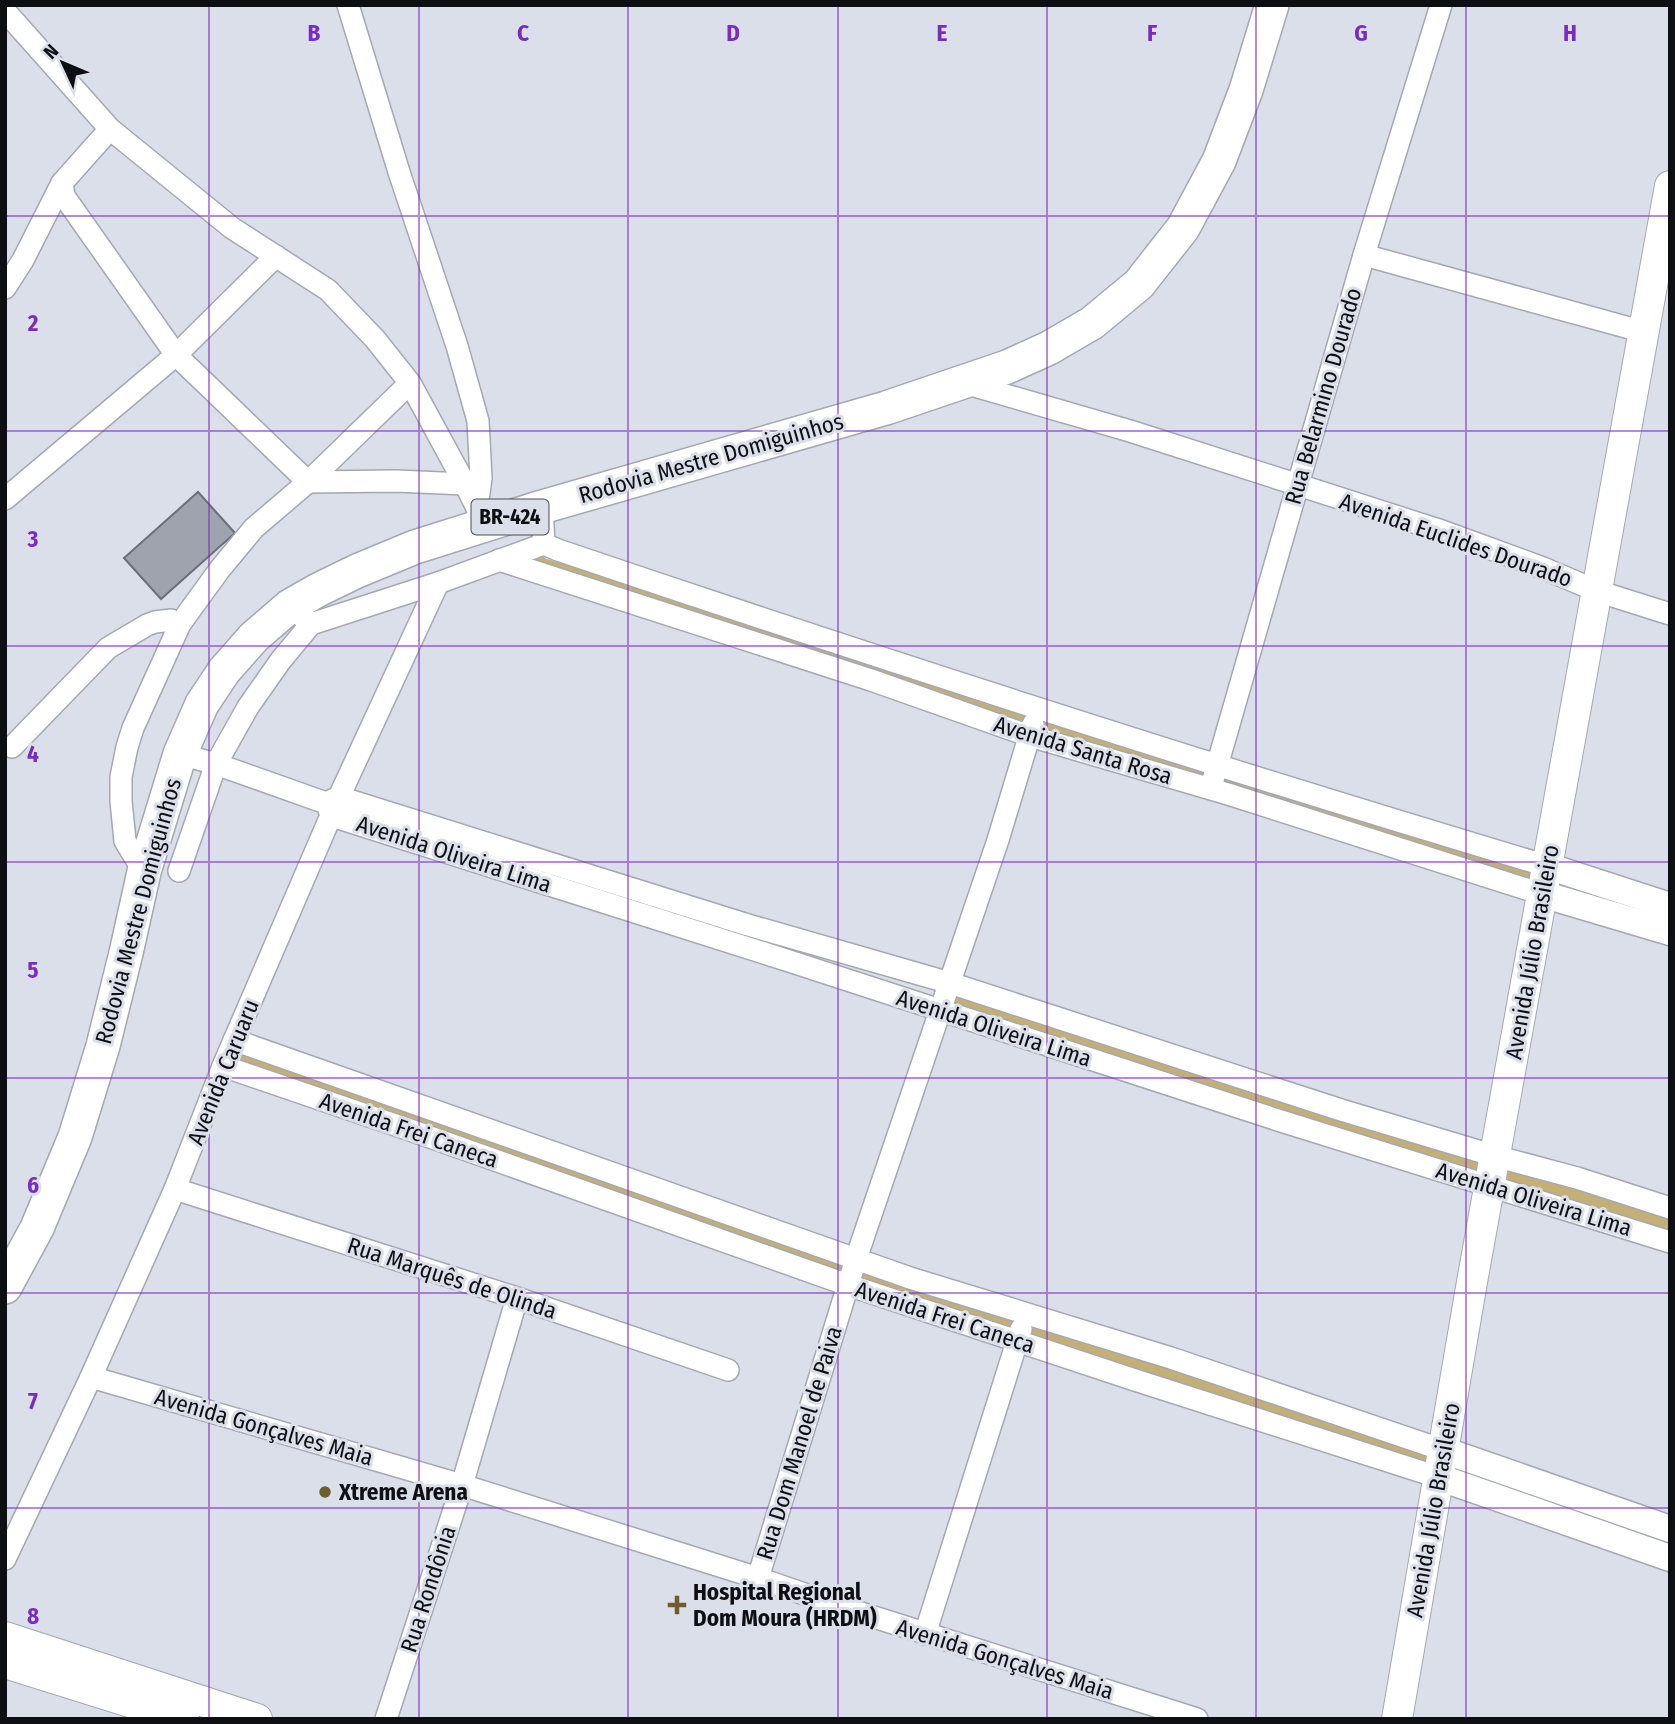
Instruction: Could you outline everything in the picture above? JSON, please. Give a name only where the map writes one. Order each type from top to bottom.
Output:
[{"type":"main road","name":"Rodovia Mestre Domiguinhos","points":[[5,1287],[37,1228],[75,1137],[103,1046],[144,872],[180,754],[202,704],[224,671],[254,637],[301,615],[318,590],[480,516],[542,507],[886,408],[1007,367],[1049,348],[1092,323],[1139,284],[1183,228],[1219,161],[1246,90],[1272,5]]},
{"type":"main road","name":"Avenida Júlio Brasileiro","points":[[1397,1719],[1440,1463],[1670,186]]},
{"type":"main road","points":[[5,1637],[257,1719]]},
{"type":"main road","points":[[5,1663],[184,1719]]},
{"type":"street","points":[[348,5],[399,172],[457,346],[478,421],[480,516]]},
{"type":"street","name":"Rua Belarmino Dourado","points":[[1211,789],[1364,255],[1441,5]]},
{"type":"street","points":[[5,11],[110,129],[232,228],[328,290],[376,339],[410,383],[480,516]]},
{"type":"street","points":[[5,288],[23,260],[62,183],[110,129]]},
{"type":"street","points":[[62,183],[64,196],[176,355],[308,482],[396,481],[465,484]]},
{"type":"street","points":[[1364,255],[1644,332]]},
{"type":"street","points":[[5,499],[176,355],[276,257]]},
{"type":"street","points":[[144,872],[125,841],[121,777],[133,728],[180,624],[254,528],[308,482],[410,383]]},
{"type":"street","name":"Avenida Euclides Dourado","points":[[961,383],[1130,431],[1442,531],[1597,591],[1670,614]]},
{"type":"street","points":[[179,871],[216,764],[248,707],[281,660],[301,615],[438,583],[544,544],[542,507]]},
{"type":"street","name":"Avenida Santa Rosa","points":[[544,544],[737,611],[1217,766],[1545,880],[1670,932]]},
{"type":"street","name":"Avenida Santa Rosa","points":[[499,560],[871,680],[1030,736],[1211,789],[1545,880],[1670,906]]},
{"type":"street","name":"Avenida Caruaru","points":[[5,1559],[91,1377],[175,1189],[223,1066],[332,806],[438,583]]},
{"type":"street","points":[[12,747],[108,648],[155,622],[171,620],[180,624]]},
{"type":"street","name":"Rua Dom Manoel de Paiva","points":[[758,1578],[856,1259],[998,840],[1038,709]]},
{"type":"street","name":"Avenida Oliveira Lima","points":[[180,754],[216,764],[332,806],[508,860],[950,983],[1340,1110],[1577,1178],[1670,1208]]},
{"type":"street","name":"Avenida Oliveira Lima","points":[[508,860],[940,1011],[1670,1242]]},
{"type":"street","name":"Avenida Frei Caneca","points":[[234,1040],[910,1278],[1171,1358],[1440,1463],[1670,1558]]},
{"type":"street","name":"Avenida Frei Caneca","points":[[223,1066],[848,1285],[1017,1341],[1670,1529]]},
{"type":"street","points":[[410,1130],[419,1104]]},
{"type":"street","name":"Rua Marquês de Olinda","points":[[175,1189],[517,1298],[729,1370]]},
{"type":"street","name":"Rua Rondônia","points":[[386,1719],[462,1485],[517,1298]]},
{"type":"street","points":[[925,1634],[1026,1314]]},
{"type":"street","name":"Avenida Gonçalves Maia","points":[[91,1377],[462,1485],[1197,1719]]},
{"type":"shaded area","points":[[541,555],[546,559],[611,576],[1031,713],[1026,728],[509,559]]},
{"type":"shaded area","points":[[1040,715],[1211,768],[1208,783],[1034,732]]},
{"type":"shaded area","points":[[1220,771],[1540,866],[1539,890],[1217,786]]},
{"type":"shaded area","points":[[953,988],[1490,1158],[1487,1180],[946,1009]]},
{"type":"shaded area","points":[[235,1044],[850,1261],[846,1280],[227,1064]]},
{"type":"shaded area","points":[[1499,1161],[1670,1215],[1670,1237],[1496,1182]]},
{"type":"shaded area","points":[[859,1265],[1021,1317],[1014,1335],[853,1282]]},
{"type":"shaded area","points":[[1030,1320],[1432,1451],[1432,1470],[1023,1338]]},
{"type":"building","points":[[198,492],[235,533],[161,599],[124,558]]},
{"type":"place","name":"Xtreme Arena","points":[[325,1492]]},
{"type":"place","name":"Hospital Regional Dom Moura (HRDM)","points":[[677,1605]]}]
